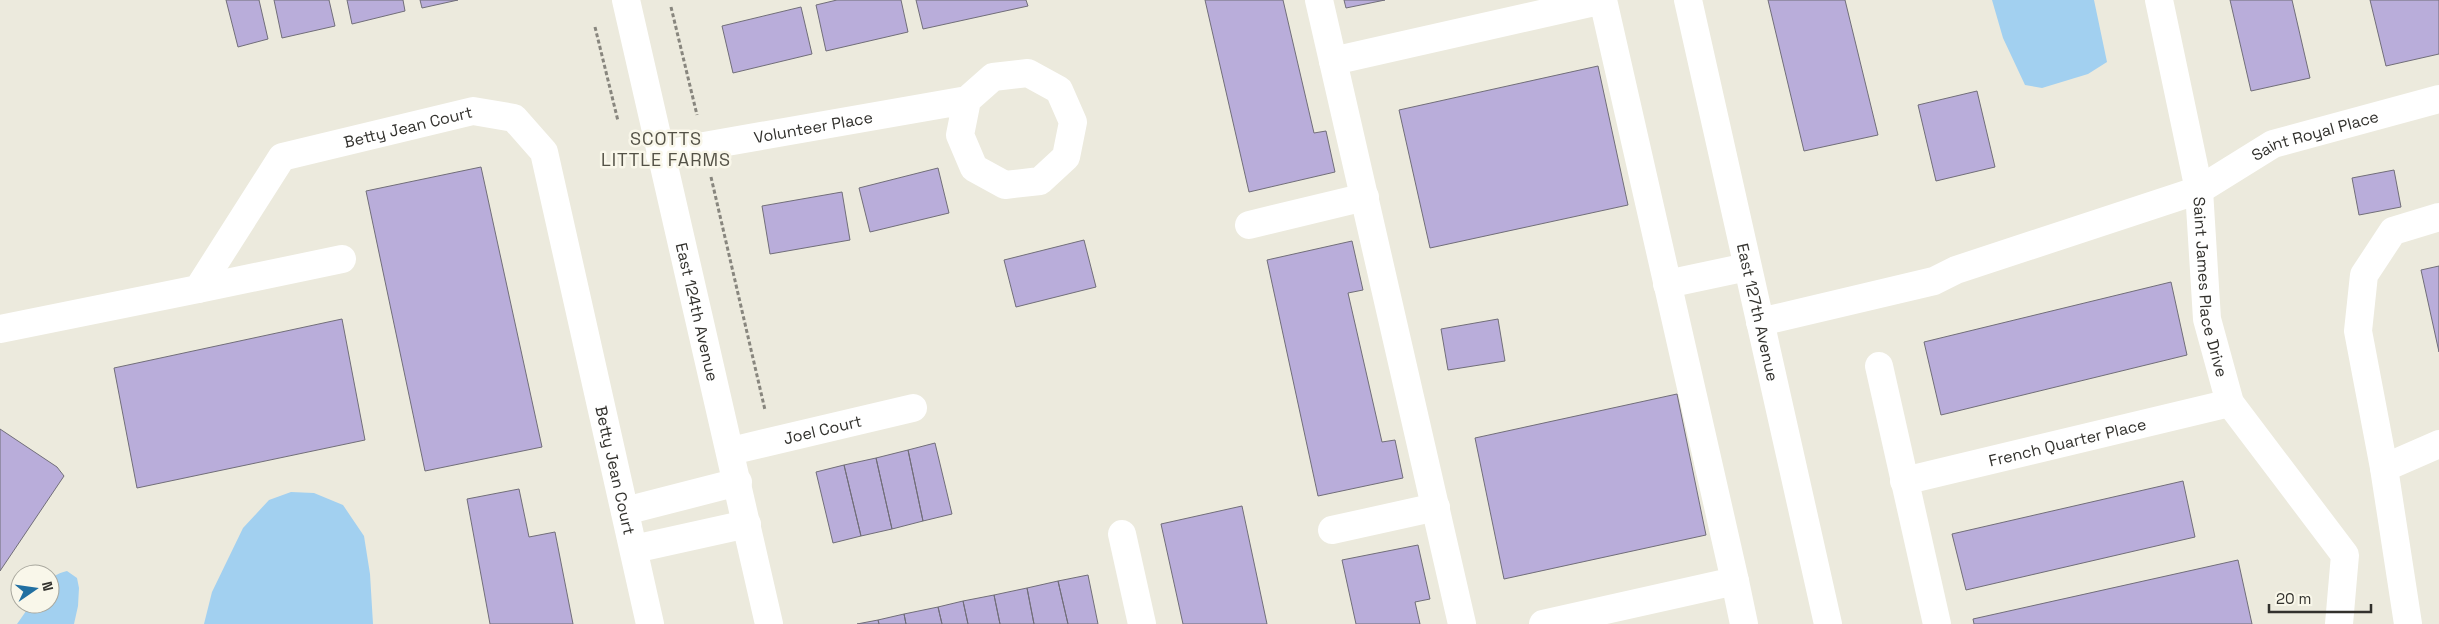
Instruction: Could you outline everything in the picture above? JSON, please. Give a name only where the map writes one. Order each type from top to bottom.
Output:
[{"type":"street","name":"East 124th Avenue","points":[[626,0],[660,156],[731,451],[769,624]]},
{"type":"street","points":[[1319,0],[1462,624]]},
{"type":"street","points":[[1333,61],[1602,0],[1744,624]]},
{"type":"street","name":"East 127th Avenue","points":[[1688,0],[1828,624]]},
{"type":"street","points":[[2159,0],[2199,190]]},
{"type":"street","points":[[1028,73],[1059,90],[1073,122],[1066,157],[1040,181],[1005,185],[974,168],[960,135],[967,100],[993,77],[1028,73]]},
{"type":"street","name":"Saint Royal Place","points":[[2199,190],[2273,144],[2439,99]]},
{"type":"street","name":"Volunteer Place","points":[[660,156],[704,146],[967,100]]},
{"type":"street","name":"Betty Jean Court","points":[[198,289],[282,158],[473,111],[514,118],[544,152],[650,624]]},
{"type":"street","name":"Saint James Place Drive","points":[[1760,322],[1934,282],[1956,270],[2199,190],[2207,319],[2230,403],[2345,555],[2339,624]]},
{"type":"street","points":[[1249,225],[1365,197]]},
{"type":"street","points":[[2408,624],[2384,468],[2358,331],[2364,275],[2393,231],[2439,217]]},
{"type":"street","points":[[0,328],[342,259]]},
{"type":"street","points":[[1668,284],[1747,267]]},
{"type":"street","points":[[1879,366],[1937,624]]},
{"type":"street","name":"French Quarter Place","points":[[1904,481],[2230,403]]},
{"type":"street","name":"Joel Court","points":[[731,451],[913,408]]},
{"type":"street","points":[[2384,468],[2439,444]]},
{"type":"street","points":[[625,510],[738,482]]},
{"type":"street","points":[[1332,530],[1436,508]]},
{"type":"street","points":[[634,549],[747,524]]},
{"type":"street","points":[[1122,534],[1142,624]]},
{"type":"street","points":[[1544,624],[1735,581]]},
{"type":"path","points":[[671,6],[767,418]]},
{"type":"water","points":[[1992,0],[2094,0],[2107,62],[2088,74],[2042,88],[2025,85],[2003,38]]},
{"type":"water","points":[[291,492],[314,493],[343,505],[364,536],[370,574],[373,624],[204,624],[212,592],[243,528],[269,500]]},
{"type":"water","points":[[67,571],[77,578],[79,588],[78,606],[74,624],[17,624],[24,614],[60,614],[60,573]]},
{"type":"building","points":[[226,0],[259,0],[268,39],[238,47]]},
{"type":"building","points":[[274,0],[329,0],[335,26],[282,38]]},
{"type":"building","points":[[347,0],[403,0],[405,11],[352,24]]},
{"type":"building","points":[[420,0],[458,0],[422,8]]},
{"type":"building","points":[[837,0],[901,0],[908,32],[826,51],[816,5]]},
{"type":"building","points":[[916,0],[1026,0],[1028,6],[923,29]]},
{"type":"building","points":[[1205,0],[1283,0],[1314,133],[1326,131],[1335,172],[1249,192]]},
{"type":"building","points":[[1344,0],[1385,0],[1346,8]]},
{"type":"building","points":[[1768,0],[1845,0],[1878,135],[1804,151]]},
{"type":"building","points":[[2230,0],[2292,0],[2310,78],[2251,91]]},
{"type":"building","points":[[2370,0],[2439,0],[2439,54],[2386,66]]},
{"type":"building","points":[[801,7],[812,54],[733,73],[722,26]]},
{"type":"building","points":[[1598,66],[1628,205],[1430,248],[1399,110]]},
{"type":"building","points":[[1977,91],[1995,167],[1936,181],[1918,105]]},
{"type":"building","points":[[481,167],[542,447],[425,471],[366,191]]},
{"type":"building","points":[[938,168],[949,213],[870,232],[859,188]]},
{"type":"building","points":[[2394,170],[2401,207],[2359,215],[2352,178]]},
{"type":"building","points":[[842,192],[850,240],[770,254],[762,206]]},
{"type":"building","points":[[1084,240],[1096,287],[1016,307],[1004,260]]},
{"type":"building","points":[[1352,241],[1363,290],[1348,293],[1382,442],[1395,440],[1403,478],[1318,496],[1267,260]]},
{"type":"building","points":[[2439,266],[2439,352],[2421,270]]},
{"type":"building","points":[[2171,282],[2187,355],[1941,415],[1924,342]]},
{"type":"building","points":[[342,319],[365,440],[137,488],[114,368]]},
{"type":"building","points":[[1498,319],[1505,361],[1448,370],[1441,329]]},
{"type":"building","points":[[1677,394],[1706,535],[1504,579],[1475,438]]},
{"type":"building","points":[[0,429],[57,467],[64,476],[0,571]]},
{"type":"building","points":[[935,443],[952,514],[923,521],[908,450]]},
{"type":"building","points":[[908,450],[923,521],[892,529],[876,458]]},
{"type":"building","points":[[876,458],[892,529],[861,536],[844,465]]},
{"type":"building","points":[[844,465],[861,536],[833,543],[816,472]]},
{"type":"building","points":[[2183,481],[2195,537],[1966,590],[1952,534]]},
{"type":"building","points":[[519,489],[529,537],[555,532],[573,624],[490,624],[467,499]]},
{"type":"building","points":[[1242,506],[1267,624],[1183,624],[1161,524]]},
{"type":"building","points":[[1418,545],[1430,599],[1415,602],[1420,624],[1356,624],[1342,560]]},
{"type":"building","points":[[2238,560],[2252,624],[1974,624],[1973,619]]},
{"type":"building","points":[[1088,575],[1098,624],[1068,624],[1058,581]]},
{"type":"building","points":[[1058,581],[1068,624],[1034,624],[1027,588]]},
{"type":"building","points":[[1027,588],[1034,624],[1000,624],[994,595]]},
{"type":"building","points":[[994,595],[1000,624],[968,624],[963,601]]},
{"type":"building","points":[[963,601],[968,624],[942,624],[938,607]]},
{"type":"building","points":[[938,607],[942,624],[906,624],[904,614]]},
{"type":"building","points":[[904,614],[906,624],[879,624],[878,620]]},
{"type":"building","points":[[878,620],[879,624],[857,624]]},
{"type":"district","name":"SCOTTS LITTLE FARMS","points":[[666,149]]}]
